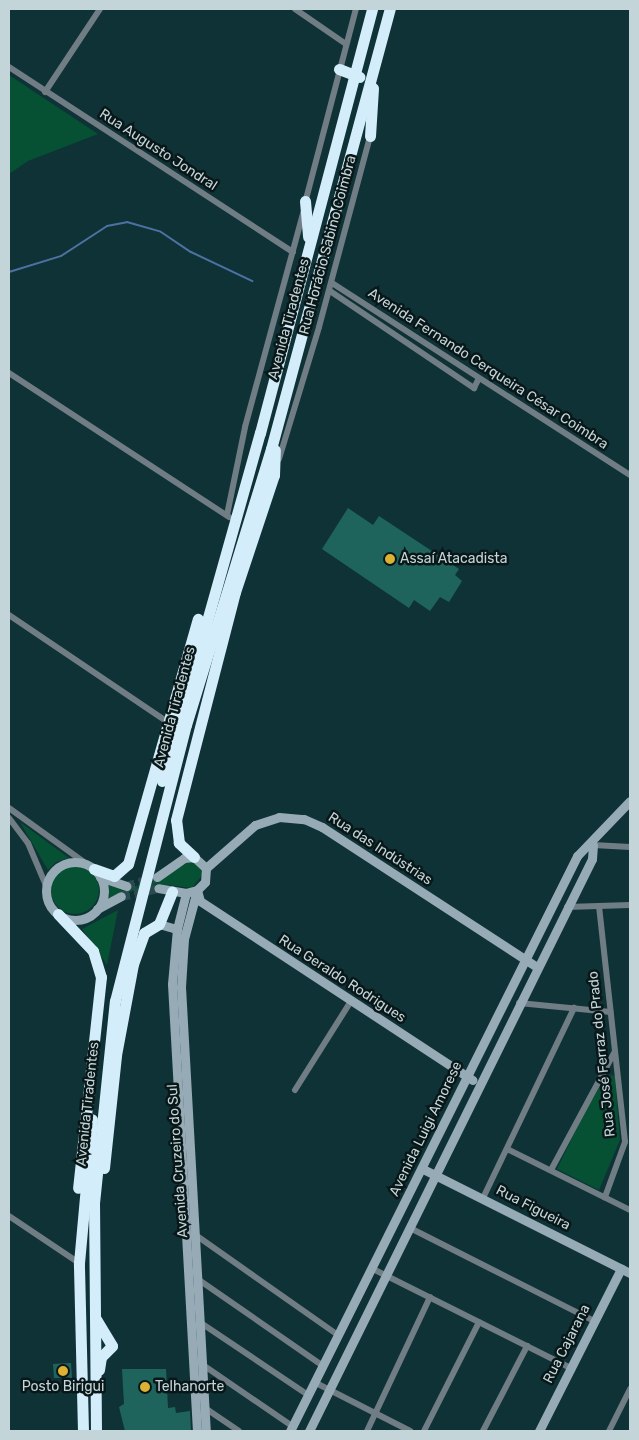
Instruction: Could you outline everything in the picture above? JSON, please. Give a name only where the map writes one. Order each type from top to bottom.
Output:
[{"type":"highway","name":"Avenida Tiradentes","points":[[83,1431],[80,1239],[100,1054],[113,976],[224,552],[231,518],[302,276],[372,9]]},
{"type":"highway","name":"Avenida Tiradentes","points":[[96,1431],[92,1236],[103,1090],[115,1001],[207,648],[276,428],[356,125],[390,9]]},
{"type":"highway","points":[[370,136],[371,100],[381,42]]},
{"type":"highway","points":[[340,70],[355,74],[362,82],[356,125]]},
{"type":"highway","points":[[302,276],[308,233],[305,201]]},
{"type":"highway","points":[[194,857],[179,844],[176,820],[235,592],[274,475],[276,428]]},
{"type":"highway","points":[[94,870],[114,876],[128,864],[166,720],[208,589],[224,552]]},
{"type":"highway","points":[[207,648],[235,592]]},
{"type":"highway","points":[[92,1236],[132,964],[144,933],[159,924],[172,891]]},
{"type":"highway","points":[[58,914],[93,951],[101,977],[79,1163],[80,1239]]},
{"type":"highway","points":[[92,1305],[99,1329],[112,1346],[101,1357],[95,1403]]},
{"type":"street","points":[[45,92],[100,9]]},
{"type":"street","points":[[295,9],[346,44]]},
{"type":"street","points":[[9,373],[231,518],[245,427],[356,9]]},
{"type":"street","name":"Rua Augusto Jondral","points":[[9,67],[293,252]]},
{"type":"street","name":"Rua Horácio Sabino Coimbra","points":[[274,475],[330,291],[370,136]]},
{"type":"street","name":"Avenida Fernando Cerqueira César Coimbra","points":[[332,283],[478,380],[630,475]]},
{"type":"street","points":[[330,291],[474,388],[478,380]]},
{"type":"street","points":[[9,615],[166,720]]},
{"type":"street","name":"Avenida Luigi Amorese","points":[[291,1429],[468,1078],[524,959],[577,856],[593,845],[630,801]]},
{"type":"street","points":[[9,808],[94,870],[104,894],[97,909]]},
{"type":"street","points":[[9,818],[32,850],[47,888],[49,903],[58,914],[79,920],[121,896]]},
{"type":"street","name":"Rua das Indústrias","points":[[206,868],[255,825],[279,818],[304,819],[322,827],[537,967]]},
{"type":"street","points":[[593,845],[630,847]]},
{"type":"street","name":"Avenida Luigi Amorese","points":[[309,1431],[566,907],[592,859],[593,845]]},
{"type":"street","points":[[157,877],[179,861],[194,857],[206,868]]},
{"type":"street","points":[[47,888],[50,878],[61,866],[77,862],[126,886]]},
{"type":"street","name":"Avenida Cruzeiro do Sul","points":[[206,868],[204,882],[197,890],[184,939],[182,994],[197,1236],[206,1431]]},
{"type":"street","points":[[158,888],[186,893],[197,890]]},
{"type":"street","name":"Rua Geraldo Rodrigues","points":[[197,890],[200,902],[479,1085]]},
{"type":"street","name":"Avenida Cruzeiro do Sul","points":[[186,893],[177,930],[172,990],[197,1431]]},
{"type":"street","points":[[566,907],[630,905]]},
{"type":"street","name":"Rua José Ferraz do Prado","points":[[598,906],[625,1142],[605,1197]]},
{"type":"street","points":[[159,924],[177,930]]},
{"type":"street","points":[[172,990],[182,994]]},
{"type":"street","points":[[294,1090],[351,1001]]},
{"type":"street","points":[[519,1003],[610,1012]]},
{"type":"street","points":[[483,1198],[574,1008]]},
{"type":"street","points":[[551,1170],[614,1052]]},
{"type":"street","points":[[605,1070],[617,1072]]},
{"type":"street","points":[[507,1149],[630,1210]]},
{"type":"street","name":"Rua Figueira","points":[[423,1168],[630,1273]]},
{"type":"street","points":[[9,1216],[79,1263]]},
{"type":"street","points":[[410,1228],[594,1321]]},
{"type":"street","points":[[197,1236],[338,1335]]},
{"type":"street","points":[[372,1269],[571,1368]]},
{"type":"street","name":"Rua Cajarana","points":[[539,1431],[621,1269]]},
{"type":"street","points":[[199,1280],[323,1366]]},
{"type":"street","points":[[367,1431],[430,1297]]},
{"type":"street","points":[[424,1431],[479,1322]]},
{"type":"street","points":[[201,1323],[308,1395]]},
{"type":"street","points":[[482,1431],[527,1346]]},
{"type":"street","points":[[203,1365],[291,1429]]},
{"type":"street","points":[[314,1382],[410,1431]]},
{"type":"street","points":[[609,1431],[630,1389]]},
{"type":"street","points":[[205,1408],[239,1431]]},
{"type":"green space","points":[[9,75],[98,134],[28,161],[9,174]]},
{"type":"green space","points":[[20,822],[69,858],[56,862],[48,870]]},
{"type":"green space","points":[[190,861],[197,863],[203,874],[192,888],[159,884],[108,898],[109,885],[124,889],[161,879]]},
{"type":"green space","points":[[70,866],[80,866],[89,870],[95,876],[98,881],[98,899],[89,910],[80,914],[70,914],[61,910],[55,904],[51,895],[51,885],[55,876],[61,870]]},
{"type":"green space","points":[[118,910],[107,965],[82,929]]},
{"type":"green space","points":[[603,1074],[615,1076],[620,1140],[599,1190],[557,1169]]},
{"type":"building","name":"Assaí Atacadista","points":[[348,508],[373,525],[379,516],[459,569],[455,575],[462,581],[449,602],[440,597],[430,611],[414,600],[409,608],[322,549]]},
{"type":"building","name":"Posto Birigui","points":[[71,1363],[72,1378],[54,1378],[53,1364]]},
{"type":"building","name":"Telhanorte","points":[[122,1369],[166,1369],[168,1408],[175,1407],[176,1413],[190,1411],[191,1431],[125,1431],[119,1407],[124,1404]]},
{"type":"waterway","points":[[9,272],[61,256],[107,226],[127,222],[161,232],[191,252],[252,281]]},
{"type":"tunnel","points":[[126,886],[157,877]]},
{"type":"tunnel","points":[[121,896],[158,888]]},
{"type":"place","name":"Assaí Atacadista","points":[[390,559]]},
{"type":"place","name":"Posto Birigui","points":[[63,1371]]},
{"type":"place","name":"Telhanorte","points":[[145,1387]]}]
